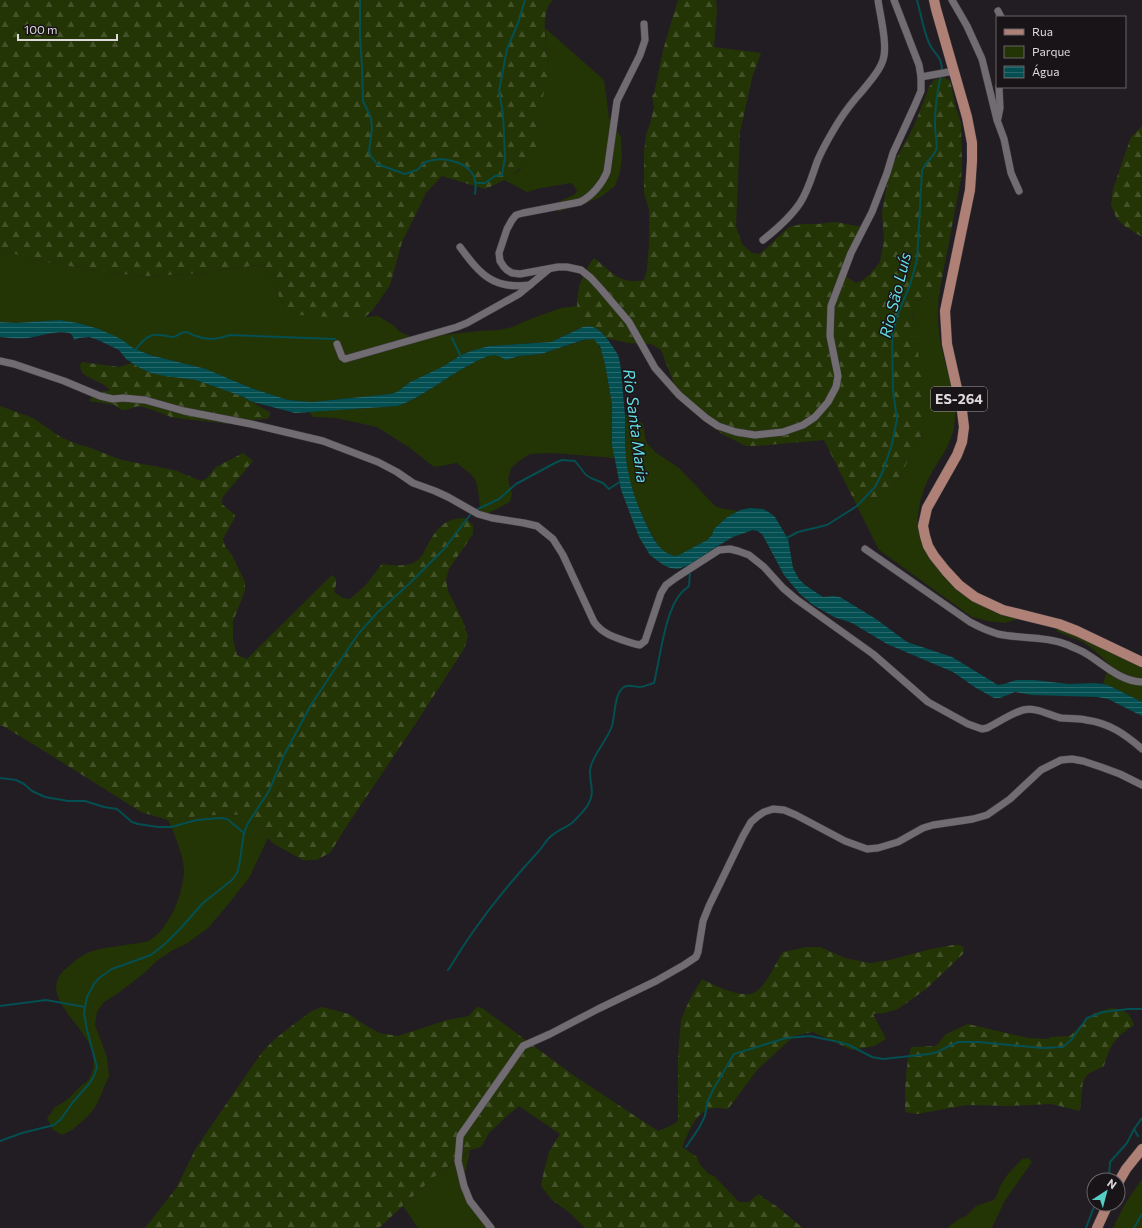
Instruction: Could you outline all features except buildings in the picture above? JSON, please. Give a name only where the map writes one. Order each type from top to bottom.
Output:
[{"type":"main road","name":"ES-264","points":[[934,0],[950,71],[967,117],[972,143],[972,161],[970,190],[945,312],[947,344],[962,411],[964,427],[962,442],[957,455],[927,508],[923,526],[926,541],[934,556],[946,571],[959,585],[975,597],[1003,610],[1059,624],[1078,631],[1142,662]]},
{"type":"main road","points":[[1124,1172],[1142,1149]]},
{"type":"main road","points":[[1097,1228],[1104,1212]]},
{"type":"street","points":[[763,240],[782,224],[801,203],[823,150],[832,133],[850,105],[871,80],[883,61],[885,53],[878,0]]},
{"type":"street","points":[[644,24],[645,40],[640,56],[617,101],[607,172],[602,181],[588,198],[580,202],[519,214],[512,220],[507,229],[499,253],[500,260],[504,267],[512,273],[520,274],[567,267],[581,270],[591,278],[629,322],[655,368],[679,395],[706,418],[718,426],[736,432],[755,435],[783,432],[803,426],[815,417],[828,402],[836,387],[838,376],[830,336],[831,306],[851,253],[872,212],[893,153],[920,92],[920,65],[894,0]]},
{"type":"street","points":[[952,0],[967,26],[979,53],[997,120],[1004,139],[1011,173],[1019,191]]},
{"type":"street","points":[[921,77],[950,71]]},
{"type":"street","points":[[997,120],[1000,108],[999,88]]},
{"type":"street","points":[[460,246],[477,269],[491,279],[501,284],[512,286],[530,285]]},
{"type":"street","points":[[337,344],[342,358],[345,359],[457,327],[519,294],[549,269]]},
{"type":"street","points":[[0,361],[14,364],[64,381],[100,396],[113,399],[123,398],[145,400],[184,411],[251,424],[323,442],[378,462],[397,472],[413,483],[435,490],[478,514],[537,526],[553,539],[563,555],[594,622],[598,627],[606,634],[635,644],[640,645],[645,641],[661,593],[666,585],[677,576],[719,550],[730,549],[749,555],[796,599],[873,654],[928,702],[962,721],[982,729],[987,728],[1021,710],[1039,710],[1060,718],[1083,719],[1103,723],[1119,731],[1142,749]]},
{"type":"street","points":[[866,549],[970,622],[985,630],[999,634],[1039,638],[1066,644],[1084,652],[1126,680],[1142,682]]},
{"type":"street","points":[[492,1228],[470,1201],[464,1186],[458,1161],[460,1136],[522,1046],[550,1034],[656,981],[696,957],[709,906],[743,836],[751,822],[758,816],[773,809],[784,810],[845,841],[868,849],[878,848],[898,842],[933,824],[987,816],[1010,799],[1041,770],[1062,760],[1083,761],[1120,774],[1142,785]]},
{"type":"green space","points":[[0,0],[553,0],[548,6],[545,23],[548,74],[540,113],[540,136],[538,145],[522,167],[516,172],[485,189],[442,176],[426,193],[402,242],[390,285],[372,311],[365,317],[342,318],[287,314],[264,264],[202,273],[149,276],[110,273],[34,260],[0,249]]},
{"type":"green space","points":[[678,0],[716,0],[717,10],[714,47],[761,53],[752,78],[740,132],[736,226],[742,244],[752,253],[760,254],[789,227],[802,224],[836,222],[862,227],[845,276],[856,283],[863,280],[880,262],[884,241],[882,212],[890,170],[914,126],[929,87],[934,80],[943,77],[949,80],[951,84],[961,123],[961,179],[939,294],[916,301],[912,309],[925,395],[923,432],[897,482],[884,496],[871,499],[852,496],[824,440],[746,446],[722,434],[692,411],[677,391],[661,350],[651,344],[628,343],[606,338],[600,331],[593,327],[588,326],[580,328],[577,309],[579,287],[594,258],[622,279],[635,281],[644,280],[647,270],[649,210],[644,193],[644,152],[646,135],[654,107],[652,96],[654,94],[663,50]]},
{"type":"green space","points":[[545,28],[604,80],[609,118],[621,137],[622,157],[620,172],[615,186],[599,198],[558,212],[553,204],[574,195],[577,191],[572,183],[527,192],[504,180],[519,171],[538,145],[540,131],[540,108],[548,70]]},
{"type":"green space","points":[[1142,126],[1142,237],[1123,225],[1116,217],[1111,205],[1113,189],[1131,137]]},
{"type":"green space","points":[[0,249],[34,260],[110,273],[149,276],[202,273],[264,264],[287,314],[365,317],[378,316],[393,325],[400,332],[410,336],[425,337],[499,330],[512,327],[561,308],[577,306],[580,328],[551,342],[489,346],[471,351],[410,382],[397,392],[390,394],[312,402],[288,400],[251,388],[206,369],[150,355],[133,348],[99,329],[78,323],[60,320],[16,323],[0,322]]},
{"type":"green space","points":[[939,294],[938,313],[940,340],[953,391],[955,419],[954,428],[949,442],[924,488],[921,498],[918,514],[919,528],[923,543],[940,570],[952,582],[978,600],[998,609],[1037,616],[1064,624],[1098,639],[1142,663],[1142,702],[1103,684],[1109,664],[1083,642],[1058,632],[1049,622],[1039,618],[1020,618],[1005,623],[972,617],[879,550],[852,496],[871,499],[884,496],[897,482],[923,432],[924,395],[912,309],[916,301]]},
{"type":"green space","points":[[588,339],[593,339],[597,342],[602,352],[605,364],[612,404],[612,445],[615,458],[552,453],[530,454],[511,468],[508,479],[512,494],[510,502],[481,517],[476,482],[471,474],[457,463],[434,467],[410,448],[377,427],[336,418],[313,417],[309,412],[398,406],[418,397],[465,367],[487,356],[500,356],[507,360],[519,356],[541,354]]},
{"type":"green space","points":[[82,362],[119,367],[132,363],[151,373],[196,380],[244,397],[270,412],[270,416],[267,419],[244,420],[231,424],[171,417],[139,406],[121,410],[115,405],[89,401],[96,393],[110,390],[106,386],[84,374],[80,365]]},
{"type":"green space","points":[[0,406],[33,418],[62,438],[77,444],[122,460],[174,470],[201,481],[207,478],[216,467],[243,453],[253,461],[222,498],[222,504],[235,515],[223,539],[225,546],[232,555],[245,582],[245,591],[233,621],[233,639],[237,655],[247,659],[332,575],[336,579],[334,592],[343,598],[350,599],[365,586],[382,564],[405,565],[417,561],[423,554],[432,537],[445,523],[451,520],[466,518],[473,525],[473,534],[449,569],[446,580],[448,591],[462,619],[468,636],[464,649],[330,853],[316,860],[303,860],[274,844],[247,818],[239,815],[227,814],[168,820],[141,812],[49,754],[3,726],[0,726]]},
{"type":"green space","points":[[625,414],[643,424],[646,442],[655,452],[679,468],[715,506],[737,512],[726,518],[714,529],[712,535],[707,540],[677,556],[667,554],[659,547],[640,511],[630,482],[626,458]]},
{"type":"green space","points":[[227,814],[239,815],[247,818],[268,838],[249,878],[208,928],[186,944],[159,959],[143,974],[104,1002],[97,1012],[95,1025],[107,1057],[109,1076],[96,1106],[88,1116],[72,1130],[62,1135],[52,1129],[47,1118],[54,1108],[67,1100],[89,1079],[94,1065],[92,1051],[86,1039],[61,1004],[57,992],[57,981],[61,973],[83,955],[105,948],[146,942],[157,934],[170,918],[179,898],[182,888],[184,869],[182,857],[168,820]]},
{"type":"green space","points":[[960,945],[964,948],[963,954],[926,989],[898,1009],[873,1014],[886,1039],[874,1046],[852,1050],[813,1032],[794,1036],[757,1070],[728,1109],[708,1109],[703,1112],[694,1122],[682,1147],[697,1157],[700,1165],[710,1175],[714,1176],[739,1202],[749,1202],[758,1194],[776,1206],[803,1228],[585,1228],[570,1213],[552,1200],[541,1186],[549,1152],[560,1134],[519,1106],[489,1133],[481,1147],[470,1150],[434,1177],[379,1228],[145,1228],[177,1187],[196,1148],[262,1052],[275,1039],[294,1024],[312,1011],[322,1007],[349,1014],[379,1033],[398,1036],[447,1020],[469,1016],[477,1007],[482,1008],[576,1077],[658,1131],[668,1127],[678,1120],[678,1058],[681,1020],[689,1001],[702,979],[729,991],[752,994],[765,983],[783,952],[807,947],[820,947],[845,958],[870,963],[890,960],[931,949]]},
{"type":"green space","points":[[1111,1008],[1126,1012],[1134,1025],[1114,1042],[1104,1066],[1088,1074],[1083,1081],[1080,1111],[1051,1104],[1008,1106],[967,1105],[917,1114],[905,1112],[906,1071],[911,1047],[936,1046],[946,1034],[968,1024],[1028,1038],[1048,1039],[1051,1037],[1070,1036],[1095,1013]]},
{"type":"green space","points":[[470,1151],[463,1181],[469,1195],[491,1228],[418,1228],[403,1206],[434,1177]]},
{"type":"green space","points":[[1029,1158],[1032,1162],[1004,1202],[992,1228],[947,1228],[959,1219],[966,1216],[976,1206],[994,1200],[1000,1186],[1008,1174],[1022,1159]]},
{"type":"green space","points":[[1142,1179],[1142,1228],[1113,1228],[1121,1212],[1126,1212],[1126,1203]]},
{"type":"water","points":[[60,320],[99,329],[121,339],[133,348],[150,355],[206,369],[251,388],[288,400],[312,402],[390,394],[397,392],[410,382],[471,351],[489,346],[551,342],[583,327],[593,327],[602,333],[615,349],[619,358],[625,416],[626,458],[629,477],[634,496],[645,522],[654,539],[660,547],[668,553],[677,556],[707,540],[712,535],[714,529],[726,518],[740,510],[750,508],[763,509],[775,517],[788,539],[793,568],[799,579],[823,597],[840,597],[876,619],[907,642],[952,657],[998,685],[1016,680],[1034,680],[1069,684],[1094,683],[1108,685],[1142,702],[1142,716],[1108,699],[1097,697],[1032,695],[1015,692],[1000,698],[994,698],[953,672],[887,644],[852,623],[834,617],[813,605],[800,594],[784,575],[762,534],[757,531],[753,530],[733,537],[689,565],[678,569],[663,565],[650,555],[639,537],[621,490],[612,445],[612,404],[605,364],[600,346],[593,339],[583,340],[541,354],[519,356],[506,360],[495,355],[487,356],[465,367],[418,397],[398,406],[295,413],[250,401],[244,397],[196,380],[151,373],[126,359],[119,350],[89,337],[74,340],[70,333],[59,332],[28,338],[0,337],[0,322],[16,323]]},
{"type":"waterway","points":[[360,0],[363,101],[371,118],[372,129],[369,151],[370,155],[377,164],[405,174],[417,170],[425,163],[432,160],[445,160],[458,163],[463,165],[472,173],[476,189],[475,194]]},
{"type":"waterway","points":[[476,183],[485,183],[495,176],[502,175],[505,157],[503,114],[499,91],[507,49],[518,23],[525,0]]},
{"type":"waterway","name":"Rio São Luís","points":[[917,0],[927,38],[941,62],[942,71]]},
{"type":"waterway","name":"Rio São Luís","points":[[785,539],[798,532],[827,525],[857,506],[875,487],[883,471],[892,444],[897,419],[893,391],[892,336],[897,316],[910,285],[917,260],[922,171],[936,150],[935,113],[941,76]]},
{"type":"waterway","points":[[135,350],[149,336],[162,335],[173,337],[185,332],[200,338],[209,339],[230,335],[335,339]]},
{"type":"waterway","points":[[452,338],[461,357]]},
{"type":"waterway","points":[[478,509],[499,499],[516,484],[562,460],[575,461],[586,475],[603,483],[609,489],[621,481]]},
{"type":"waterway","points":[[0,1141],[22,1133],[54,1125],[61,1119],[73,1102],[89,1084],[97,1067],[84,1013],[87,997],[94,984],[99,978],[112,969],[151,955],[166,943],[203,903],[232,880],[237,873],[239,866],[244,833],[248,823],[269,791],[284,755],[311,705],[359,633],[377,613],[444,549],[470,515]]},
{"type":"waterway","points":[[448,970],[476,927],[510,883],[549,838],[572,823],[588,805],[592,795],[590,775],[591,764],[610,732],[618,694],[626,686],[641,687],[654,683],[667,622],[676,600],[689,586],[690,572]]},
{"type":"waterway","points":[[0,778],[16,780],[24,784],[32,791],[45,797],[68,801],[85,801],[104,807],[117,809],[132,822],[138,824],[171,827],[197,820],[220,818],[227,819],[244,833]]},
{"type":"waterway","points":[[0,1006],[46,1000],[85,1007]]},
{"type":"waterway","points":[[686,1147],[699,1128],[705,1116],[707,1103],[714,1088],[734,1054],[786,1038],[810,1036],[839,1042],[849,1045],[872,1057],[883,1059],[938,1052],[958,1042],[978,1042],[1042,1048],[1063,1047],[1072,1039],[1087,1018],[1103,1012],[1142,1009]]},
{"type":"waterway","points":[[1109,1172],[1110,1162],[1127,1143],[1134,1129],[1142,1118]]},
{"type":"waterway","points":[[1134,1129],[1138,1136]]},
{"type":"waterway","points":[[1086,1228],[1092,1212]]},
{"type":"waterway","points":[[1134,1228],[1142,1214]]},
{"type":"water label","name":"Rio Santa Maria","points":[[636,426]]}]
